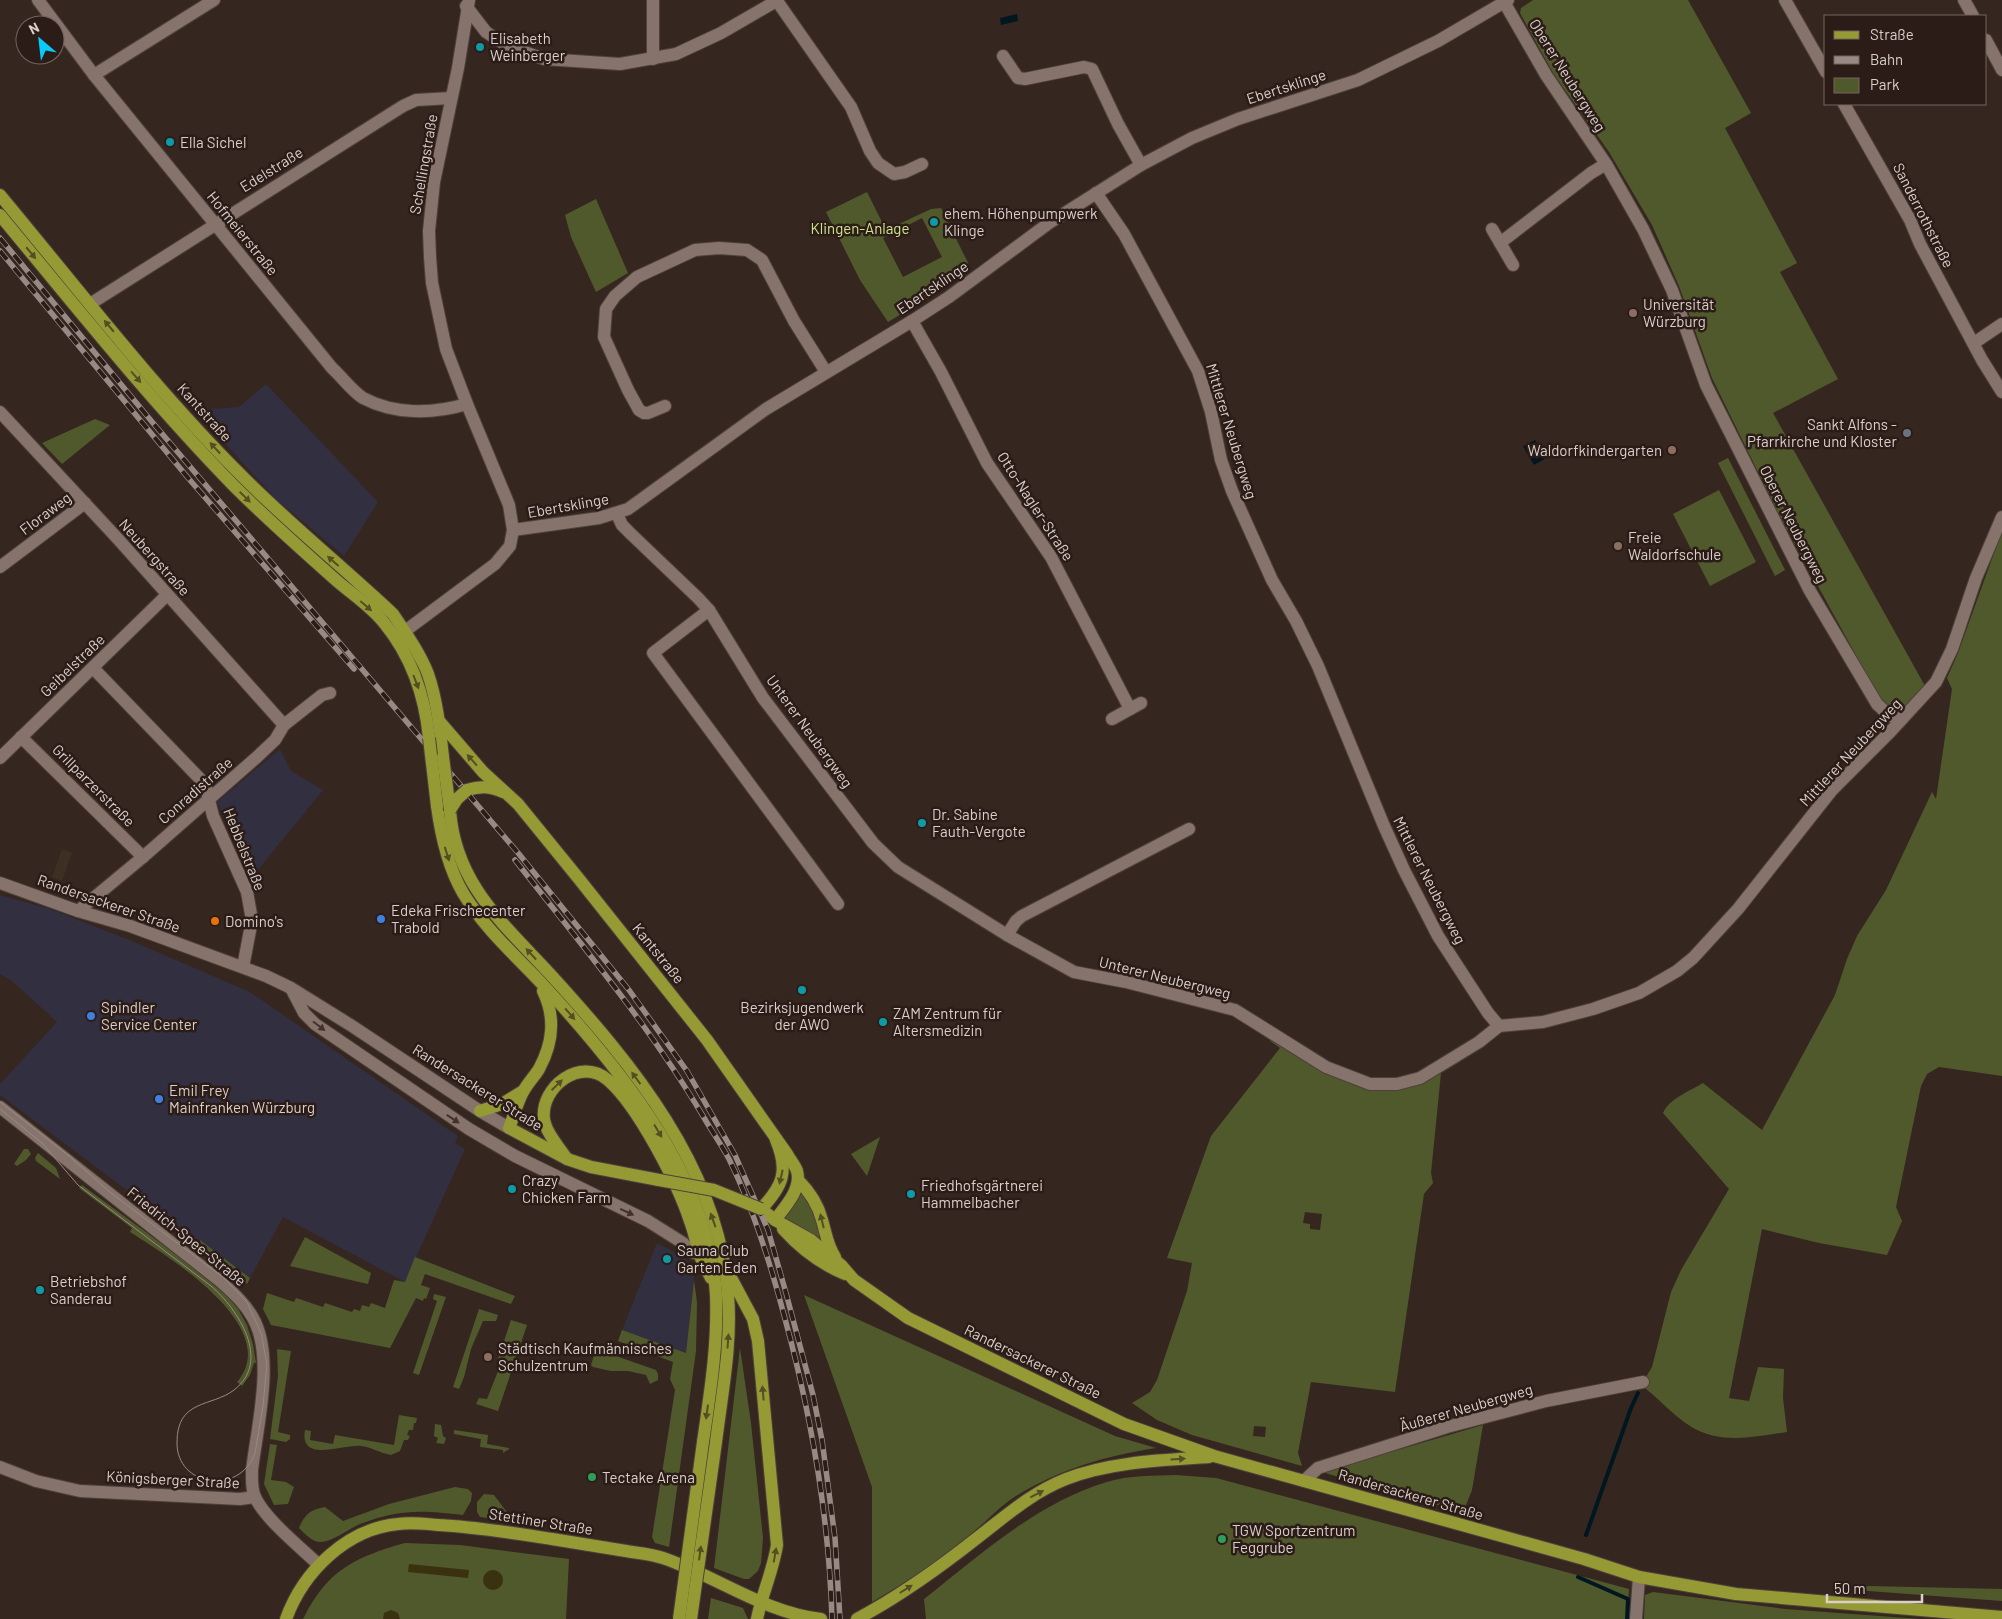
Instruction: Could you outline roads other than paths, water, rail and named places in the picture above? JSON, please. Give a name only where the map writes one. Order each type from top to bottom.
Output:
[{"type":"main road","name":"Kantstraße","points":[[0,196],[188,419],[239,473],[312,543],[393,614],[400,635],[427,672],[434,693],[438,721],[483,772],[518,804],[707,1040],[794,1166],[798,1180],[814,1200],[831,1250],[841,1265]]},
{"type":"main road","points":[[0,215],[135,377],[210,461],[269,520],[400,635],[423,700],[440,833],[449,861],[463,892],[484,921],[537,978],[609,1061],[649,1117],[674,1158],[699,1212],[713,1268],[716,1294],[716,1354],[710,1442],[691,1619]]},
{"type":"main road","points":[[438,721],[450,813],[461,862],[495,916],[601,1032],[663,1115],[690,1160],[715,1223],[726,1267],[730,1318],[727,1361],[710,1442],[679,1619]]},
{"type":"main road","name":"Kantstraße","points":[[450,813],[457,799],[467,790],[489,787],[507,794]]},
{"type":"main road","points":[[509,1128],[523,1092],[538,1070],[547,1050],[550,1036],[550,1006],[537,978]]},
{"type":"main road","points":[[566,1159],[547,1130],[544,1120],[544,1107],[555,1085],[580,1072],[593,1073],[607,1079],[619,1092],[652,1142],[690,1220],[698,1258],[710,1274],[716,1294]]},
{"type":"main road","points":[[480,1111],[502,1104],[523,1092]]},
{"type":"main road","name":"Randersackerer Straße","points":[[509,1128],[566,1159],[591,1167],[714,1190],[761,1209],[775,1220],[810,1240],[841,1265],[850,1276]]},
{"type":"main road","name":"Kantstraße","points":[[761,1209],[776,1193],[781,1180],[783,1166],[781,1152],[776,1140]]},
{"type":"main road","points":[[775,1220],[787,1204],[797,1186],[798,1180]]},
{"type":"main road","name":"Randersackerer Straße","points":[[775,1220],[800,1247],[835,1270],[850,1276],[908,1318],[1124,1424],[1214,1456],[1584,1559],[1639,1577],[1736,1594],[2002,1617]]},
{"type":"main road","points":[[726,1267],[753,1319],[758,1341],[777,1545],[774,1563],[757,1619]]},
{"type":"main road","points":[[861,1617],[912,1586],[1025,1500],[1066,1479],[1099,1470],[1146,1462],[1214,1456]]},
{"type":"main road","name":"Stettiner Straße","points":[[286,1619],[297,1592],[319,1565],[350,1541],[382,1526],[414,1523],[466,1526],[661,1558],[796,1617],[821,1619]]},
{"type":"street","name":"Hofmeierstraße","points":[[38,0],[94,75],[332,368],[362,397],[379,404],[406,411],[430,411],[467,404]]},
{"type":"street","points":[[94,75],[214,0]]},
{"type":"street","points":[[653,0],[653,60]]},
{"type":"street","points":[[466,4],[486,32],[500,41],[544,60],[620,64],[653,60],[676,54],[721,33],[778,0],[851,107],[870,151],[878,163],[894,174],[905,172],[922,164]]},
{"type":"street","points":[[1785,0],[1824,68]]},
{"type":"street","points":[[1964,0],[1972,15]]},
{"type":"street","name":"Oberer Neubergweg","points":[[1506,1],[1546,75],[1606,164],[1644,229],[1672,290],[1706,386],[1810,591],[1877,704],[1890,716],[1902,719]]},
{"type":"street","name":"Ebertsklinge","points":[[400,635],[495,564],[510,546],[513,530],[599,518],[617,514],[637,503],[759,414],[912,321],[972,281],[1021,242],[1141,165],[1192,138],[1238,119],[1364,77],[1438,40],[1506,1]]},
{"type":"street","name":"Schellingstraße","points":[[466,4],[451,98],[432,189],[429,231],[432,283],[446,349],[509,504],[513,530]]},
{"type":"street","points":[[1987,42],[2002,70]]},
{"type":"street","points":[[1002,56],[1019,83],[1026,79],[1084,67],[1092,69],[1118,124],[1141,165]]},
{"type":"street","name":"Edelstraße","points":[[90,304],[403,106],[416,100],[451,98]]},
{"type":"street","name":"Sanderrothstraße","points":[[1845,105],[1910,220],[1920,244],[2002,392]]},
{"type":"street","points":[[1500,242],[1592,172],[1606,164]]},
{"type":"street","name":"Mittlerer Neubergweg","points":[[1096,193],[1124,234],[1198,371],[1211,412],[1221,460],[1235,500],[1272,580],[1296,621],[1315,661],[1404,870],[1438,936],[1488,1013],[1500,1026],[1543,1022],[1592,1009],[1639,993],[1677,972],[1693,958],[1738,909],[1832,790],[1936,682],[1948,658],[1976,578],[2002,517]]},
{"type":"street","points":[[1492,229],[1514,265]]},
{"type":"street","points":[[665,406],[648,413],[639,410],[604,337],[606,309],[615,296],[637,277],[695,250],[719,248],[747,250],[762,260],[794,321],[826,372]]},
{"type":"street","name":"Otto-Nagler-Straße","points":[[912,321],[941,372],[987,462],[1051,557],[1135,706],[1112,720]]},
{"type":"street","points":[[1974,343],[2002,324]]},
{"type":"street","name":"Neubergstraße","points":[[0,412],[85,503],[284,725]]},
{"type":"street","name":"Floraweg","points":[[0,567],[85,503]]},
{"type":"street","name":"Unterer Neubergweg","points":[[617,514],[626,530],[698,598],[708,610],[763,698],[873,843],[898,867],[1007,935],[1074,972],[1126,982],[1235,1010],[1326,1067],[1370,1084],[1397,1084],[1420,1078],[1479,1042],[1500,1026]]},
{"type":"street","name":"Geibelstraße","points":[[0,758],[167,595]]},
{"type":"street","points":[[708,610],[653,653],[838,904]]},
{"type":"street","name":"Hebbelstraße","points":[[93,668],[205,784],[213,816],[247,892],[252,920],[243,968]]},
{"type":"street","name":"Conradistraße","points":[[78,911],[209,800],[275,740],[284,725],[322,695],[330,692]]},
{"type":"street","name":"Grillparzerstraße","points":[[21,737],[143,857]]},
{"type":"street","points":[[1007,935],[1016,921],[1022,916],[1189,829]]},
{"type":"street","name":"Randersackerer Straße","points":[[0,883],[78,911],[130,926],[266,976],[290,988],[352,1026],[480,1111],[509,1128]]},
{"type":"street","points":[[290,988],[304,1013],[315,1024],[448,1116],[515,1156],[648,1221],[684,1243],[698,1258]]},
{"type":"street","name":"Friedrich-Spee-Straße","points":[[0,1107],[220,1280],[245,1305],[260,1332],[264,1355],[262,1389],[252,1470],[252,1485],[255,1497]]},
{"type":"street","name":"Äußerer Neubergweg","points":[[1304,1481],[1318,1468],[1447,1427],[1546,1401],[1643,1382]]},
{"type":"street","name":"Königsberger Straße","points":[[0,1467],[36,1481],[80,1491],[240,1499],[255,1497],[264,1511],[319,1565]]},
{"type":"street","points":[[1636,1619],[1639,1577]]},
{"type":"water","points":[[1017,14],[1018,21],[1001,25],[1000,18]]},
{"type":"water","points":[[1535,440],[1546,458],[1534,465],[1523,446]]},
{"type":"waterway","points":[[1586,1535],[1638,1393]]},
{"type":"waterway","points":[[1578,1577],[1628,1599],[1627,1619]]},
{"type":"tram line","points":[[0,1102],[69,1156],[111,1193],[224,1278],[247,1302],[261,1333],[267,1364],[263,1406],[255,1453],[247,1467],[236,1476],[223,1480],[197,1477],[187,1469],[179,1457],[177,1442],[179,1428],[183,1418],[189,1411],[234,1390],[245,1378],[250,1365],[251,1350],[240,1321],[211,1286],[78,1185],[42,1143],[0,1109]]},
{"type":"railway","points":[[0,238],[153,423],[519,854],[629,990],[687,1071],[735,1155],[768,1230],[786,1293],[813,1395],[822,1440],[835,1538],[840,1619]]},
{"type":"railway","points":[[0,251],[189,479],[354,669]]},
{"type":"railway","points":[[515,860],[613,985],[660,1049],[726,1153],[746,1197],[779,1295],[794,1352],[810,1427],[823,1503],[832,1619]]},
{"type":"place","name":"Elisabeth Weinberger","points":[[480,47]]},
{"type":"place","name":"Ella Sichel","points":[[170,142]]},
{"type":"place","name":"ehem. Höhenpumpwerk Klinge","points":[[934,222]]},
{"type":"place","name":"Universität Würzburg","points":[[1633,313]]},
{"type":"place","name":"Sankt Alfons - Pfarrkirche und Kloster","points":[[1907,433]]},
{"type":"place","name":"Waldorfkindergarten","points":[[1672,450]]},
{"type":"place","name":"Freie Waldorfschule","points":[[1618,546]]},
{"type":"place","name":"Dr. Sabine Fauth-Vergote","points":[[922,823]]},
{"type":"place","name":"Edeka Frischecenter Trabold","points":[[381,919]]},
{"type":"place","name":"Domino's","points":[[215,921]]},
{"type":"place","name":"Bezirksjugendwerk der AWO","points":[[802,990]]},
{"type":"place","name":"Spindler Service Center","points":[[91,1016]]},
{"type":"place","name":"ZAM Zentrum für Altersmedizin","points":[[883,1022]]},
{"type":"place","name":"Emil Frey Mainfranken Würzburg","points":[[159,1099]]},
{"type":"place","name":"Crazy Chicken Farm","points":[[512,1189]]},
{"type":"place","name":"Friedhofsgärtnerei Hammelbacher","points":[[911,1194]]},
{"type":"place","name":"Sauna Club Garten Eden","points":[[667,1259]]},
{"type":"place","name":"Betriebshof Sanderau","points":[[40,1290]]},
{"type":"place","name":"Städtisch Kaufmännisches Schulzentrum","points":[[488,1357]]},
{"type":"place","name":"Tectake Arena","points":[[592,1477]]},
{"type":"place","name":"TGW Sportzentrum Feggrube","points":[[1222,1539]]},
{"type":"park label","name":"Klingen-Anlage","points":[[860,228]]}]
